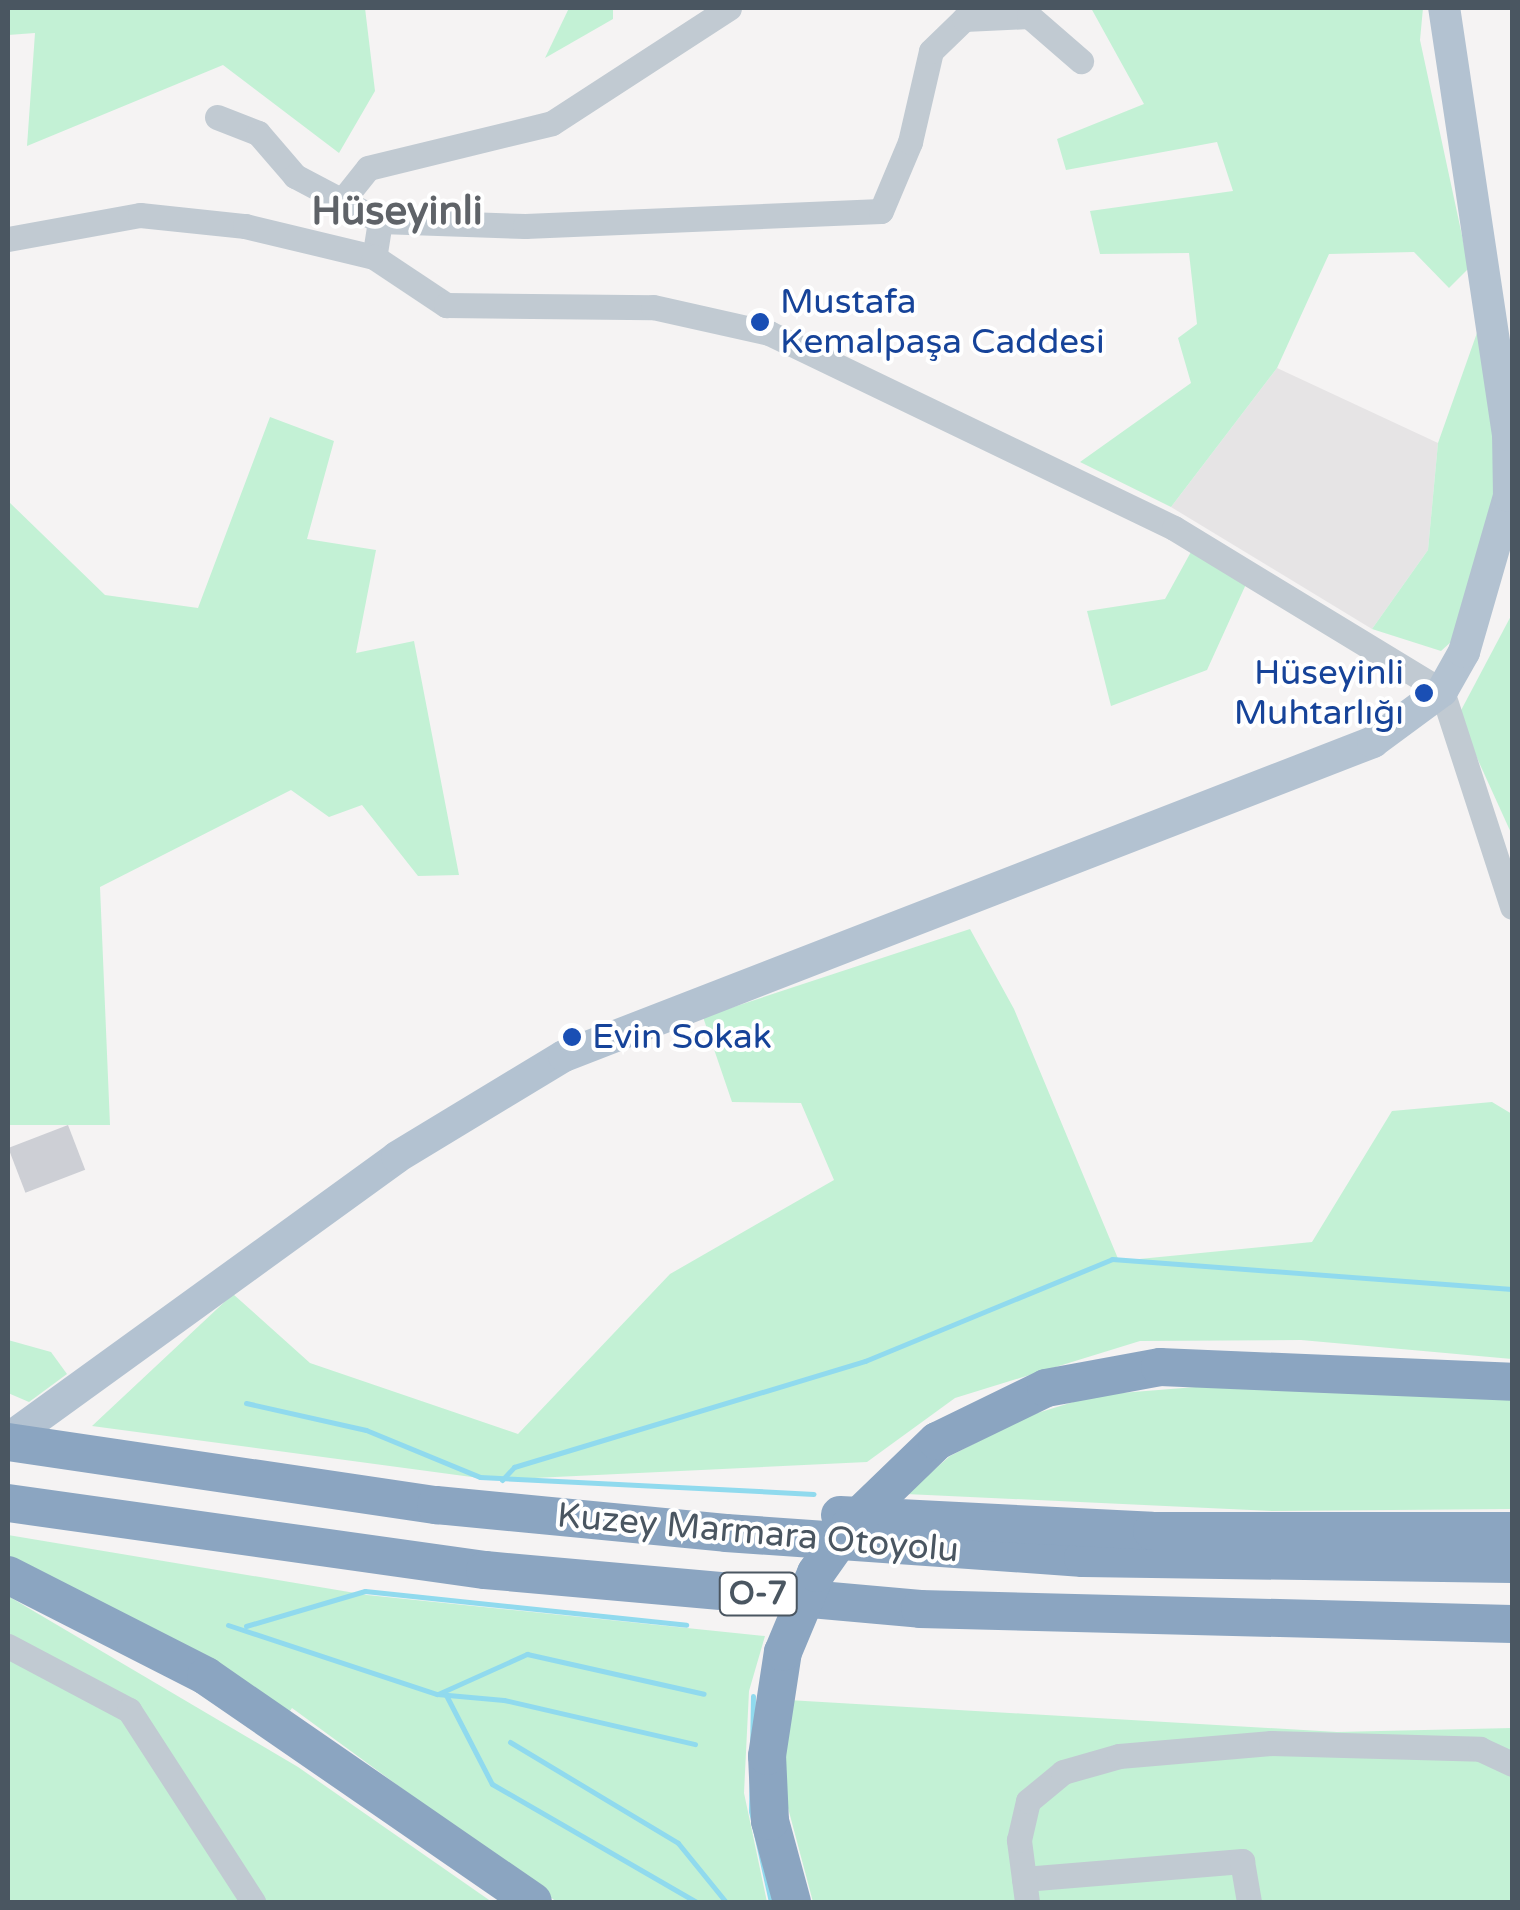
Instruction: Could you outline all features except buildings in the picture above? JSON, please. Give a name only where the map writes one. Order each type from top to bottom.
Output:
[{"type":"highway","points":[[792,1902],[770,1821],[772,1693],[816,1574],[888,1483],[989,1408],[1108,1374],[1213,1363],[1512,1382]]},
{"type":"highway","name":"Kuzey Marmara Otoyolu","points":[[8,1440],[56,1451],[436,1506],[1083,1558],[1512,1564]]},
{"type":"highway","name":"Kuzey Marmara Otoyolu","points":[[8,1503],[448,1566],[920,1608],[1512,1624]]},
{"type":"highway","points":[[436,1506],[1152,1531],[1512,1531]]},
{"type":"highway","points":[[8,1575],[206,1676],[533,1902]]},
{"type":"main road","points":[[8,1440],[424,1138],[564,1056],[1373,742],[1442,690],[1490,572],[1510,470],[1444,8]]},
{"type":"street","points":[[341,202],[368,168],[552,123],[729,8]]},
{"type":"street","points":[[217,116],[258,133],[295,176],[380,221],[525,226],[881,210],[910,142],[931,50],[964,19],[1029,16],[1080,61]]},
{"type":"street","points":[[8,240],[140,215],[245,226],[374,257],[446,304],[653,306],[769,333],[1174,528],[1442,690],[1512,908]]},
{"type":"street","points":[[374,257],[380,221]]},
{"type":"street","points":[[8,1646],[128,1710],[253,1902]]},
{"type":"street","points":[[1248,1902],[1242,1861],[1026,1891],[1019,1840],[1028,1801],[1062,1772],[1119,1756],[1272,1744],[1480,1749],[1512,1764]]},
{"type":"shaded area","points":[[1277,368],[1438,443],[1428,550],[1372,629],[1171,507]]},
{"type":"green space","points":[[8,8],[365,8],[375,91],[339,153],[223,65],[27,146],[35,33],[8,35]]},
{"type":"green space","points":[[569,8],[613,8],[613,19],[545,58]]},
{"type":"green space","points":[[1091,8],[1423,8],[1420,40],[1469,268],[1449,288],[1414,252],[1329,254],[1277,368],[1171,507],[1080,462],[1191,383],[1178,338],[1197,324],[1189,253],[1100,254],[1090,211],[1233,191],[1217,142],[1066,170],[1057,139],[1144,104]]},
{"type":"green space","points":[[1478,330],[1499,457],[1474,621],[1441,651],[1372,629],[1428,550],[1438,443]]},
{"type":"green space","points":[[270,417],[334,441],[307,539],[376,550],[356,653],[414,641],[459,875],[418,876],[362,805],[329,817],[291,790],[100,887],[110,1125],[8,1125],[8,501],[105,595],[198,608]]},
{"type":"green space","points":[[1192,550],[1247,582],[1207,670],[1111,706],[1087,611],[1165,599]]},
{"type":"green space","points":[[1512,614],[1512,835],[1458,716]]},
{"type":"green space","points":[[970,929],[1014,1009],[1119,1261],[1312,1242],[1392,1111],[1492,1102],[1512,1114],[1512,1359],[1301,1340],[1140,1341],[955,1398],[867,1462],[494,1480],[92,1426],[233,1294],[310,1363],[518,1434],[670,1274],[834,1180],[801,1103],[732,1102],[703,1017]]},
{"type":"green space","points":[[8,1340],[51,1352],[67,1374],[29,1402],[8,1393]]},
{"type":"green space","points":[[1233,1384],[1512,1400],[1512,1509],[1272,1511],[906,1494],[950,1456],[1031,1415],[1096,1395]]},
{"type":"green space","points":[[8,1535],[367,1595],[765,1636],[749,1691],[744,1793],[767,1902],[557,1902],[292,1708],[287,1715],[8,1561]]},
{"type":"green space","points":[[8,1596],[298,1767],[492,1902],[8,1902]]},
{"type":"green space","points":[[788,1700],[1337,1732],[1512,1728],[1512,1902],[813,1902],[783,1789]]},
{"type":"waterway","points":[[502,1480],[514,1467],[865,1361],[1112,1259],[1512,1289]]},
{"type":"waterway","points":[[246,1403],[366,1430],[480,1477],[814,1494]]},
{"type":"waterway","points":[[246,1626],[365,1591],[686,1625]]},
{"type":"waterway","points":[[228,1625],[437,1694],[504,1700],[695,1744]]},
{"type":"waterway","points":[[438,1694],[527,1654],[704,1694]]},
{"type":"waterway","points":[[446,1695],[492,1784],[696,1902]]},
{"type":"waterway","points":[[753,1696],[751,1811],[771,1902]]},
{"type":"waterway","points":[[510,1742],[678,1843],[726,1902]]},
{"type":"place","name":"Mustafa Kemalpaşa Caddesi","points":[[760,322]]},
{"type":"place","name":"Hüseyinli Muhtarlığı","points":[[1424,693]]},
{"type":"place","name":"Evin Sokak","points":[[572,1037]]},
{"type":"district","name":"Hüseyinli","points":[[397,211]]}]
